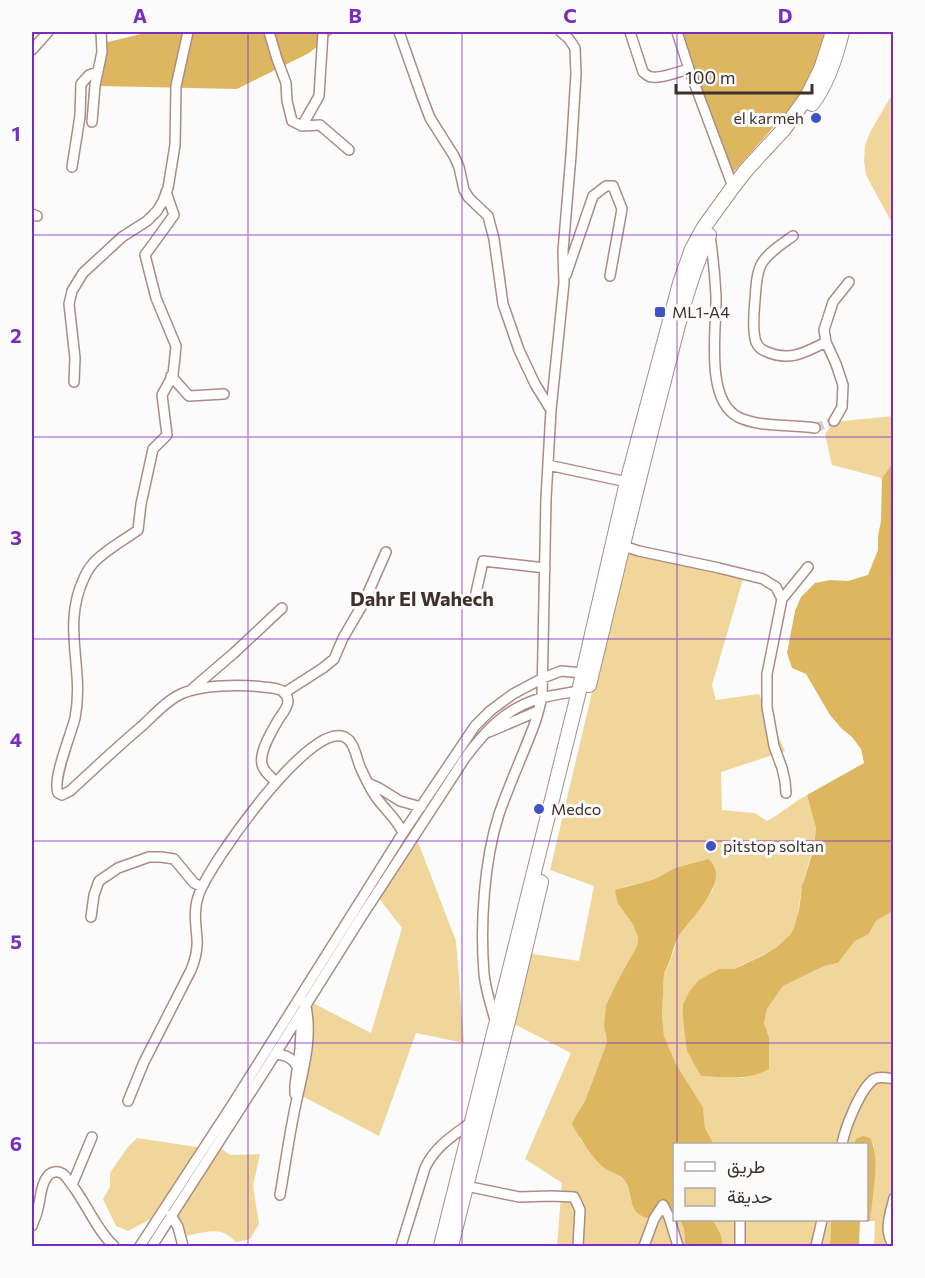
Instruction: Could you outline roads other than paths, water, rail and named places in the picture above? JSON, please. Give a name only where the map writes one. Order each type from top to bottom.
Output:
[{"type":"highway","points":[[446,1245],[496,1023],[579,691],[627,482],[680,283],[689,257],[704,227],[733,187],[784,129],[807,97],[821,69],[833,32]]},
{"type":"highway","points":[[446,1245],[466,1186],[510,1013],[646,447],[689,287],[700,254],[716,222],[749,178],[801,119],[817,97],[834,64],[842,32]]},
{"type":"street","points":[[32,50],[48,32]]},
{"type":"street","points":[[92,122],[95,85],[102,52],[101,32]]},
{"type":"street","points":[[74,382],[75,358],[69,304],[72,291],[83,273],[122,237],[147,221],[160,206],[166,192],[175,145],[176,86],[188,32]]},
{"type":"street","points":[[269,32],[286,83],[287,101],[292,121],[302,126],[320,125],[349,150]]},
{"type":"street","points":[[302,126],[319,96],[323,32]]},
{"type":"street","points":[[399,32],[430,118],[459,167],[464,190],[488,216],[494,239],[503,304],[519,350],[551,410]]},
{"type":"street","points":[[496,1023],[489,1002],[484,974],[486,877],[492,837],[499,815],[543,698],[546,499],[551,410],[564,283],[563,251],[572,155],[576,74],[575,48],[561,32]]},
{"type":"street","points":[[630,32],[641,68],[647,76],[652,78],[689,69]]},
{"type":"street","points":[[677,32],[733,187]]},
{"type":"street","points":[[72,167],[80,116],[81,84],[89,75],[98,72]]},
{"type":"street","points":[[564,283],[593,196],[606,186],[613,186],[622,210],[610,276]]},
{"type":"street","points":[[166,192],[174,215],[145,255],[156,298],[176,346],[173,375],[162,395],[167,435],[153,449],[138,530],[91,565],[78,592],[73,628],[78,685],[77,703],[56,789],[57,793],[62,795],[70,791],[171,700],[181,694],[203,688],[253,686],[280,689],[288,700],[263,750],[261,764],[276,782]]},
{"type":"street","points":[[710,234],[716,295],[714,358],[719,393],[736,416],[775,426],[799,425],[815,428]]},
{"type":"street","points":[[793,236],[766,257],[760,266],[754,311],[755,340],[759,348],[783,357],[808,352],[826,342]]},
{"type":"street","points":[[834,421],[842,407],[843,385],[826,342],[824,330],[833,302],[849,282]]},
{"type":"street","points":[[171,376],[189,396],[224,394]]},
{"type":"street","points":[[548,465],[627,482]]},
{"type":"street","points":[[623,546],[763,579],[776,587],[782,599]]},
{"type":"street","points":[[284,693],[334,659],[364,602],[386,552]]},
{"type":"street","points":[[474,602],[483,561],[545,568]]},
{"type":"street","points":[[786,793],[784,775],[774,746],[766,707],[767,674],[782,599],[808,567]]},
{"type":"street","points":[[191,690],[282,608]]},
{"type":"street","points":[[146,1245],[171,1215],[275,1054],[302,1003],[403,833],[475,726],[490,711],[513,694],[543,678],[561,671],[583,673]]},
{"type":"street","points":[[146,1245],[234,1102],[482,736],[501,717],[530,702],[579,691]]},
{"type":"street","points":[[482,736],[538,711]]},
{"type":"street","points":[[128,1101],[144,1062],[192,970],[197,955],[195,909],[204,882],[252,810],[276,782],[315,744],[333,736],[341,736],[348,739],[353,746],[358,763],[377,799],[399,823],[403,833]]},
{"type":"street","points":[[368,783],[400,801],[421,807]]},
{"type":"street","points":[[91,917],[94,895],[99,881],[118,868],[149,857],[174,859],[194,883],[202,887]]},
{"type":"street","points":[[296,1105],[295,1085],[300,1049],[302,1003]]},
{"type":"street","points":[[280,1195],[306,1050],[309,1019],[302,1003]]},
{"type":"street","points":[[275,1054],[286,1055],[297,1066]]},
{"type":"street","points":[[842,1143],[857,1101],[874,1079],[883,1077],[894,1079]]},
{"type":"street","points":[[401,1246],[429,1159],[442,1144],[473,1120]]},
{"type":"street","points":[[72,1185],[93,1137]]},
{"type":"street","points":[[32,1226],[45,1179],[49,1174],[58,1172],[63,1174],[72,1185],[104,1235],[114,1246]]},
{"type":"street","points":[[466,1186],[519,1197],[574,1197],[580,1210],[578,1246]]},
{"type":"street","points":[[894,1198],[887,1224],[888,1235],[894,1246]]},
{"type":"street","points":[[644,1246],[654,1220],[663,1205],[678,1246]]},
{"type":"street","points":[[171,1215],[178,1227],[183,1246]]},
{"type":"street","points":[[740,1221],[740,1246]]},
{"type":"street","points":[[816,1246],[822,1221]]},
{"type":"tunnel","points":[[815,428],[834,421]]},
{"type":"place","name":"el karmeh","points":[[816,118]]},
{"type":"place","name":"ML1-A4","points":[[660,312]]},
{"type":"place","name":"Medco","points":[[539,809]]},
{"type":"place","name":"pitstop soltan","points":[[711,846]]},
{"type":"district","name":"Dahr El Wahech","points":[[422,599]]}]
